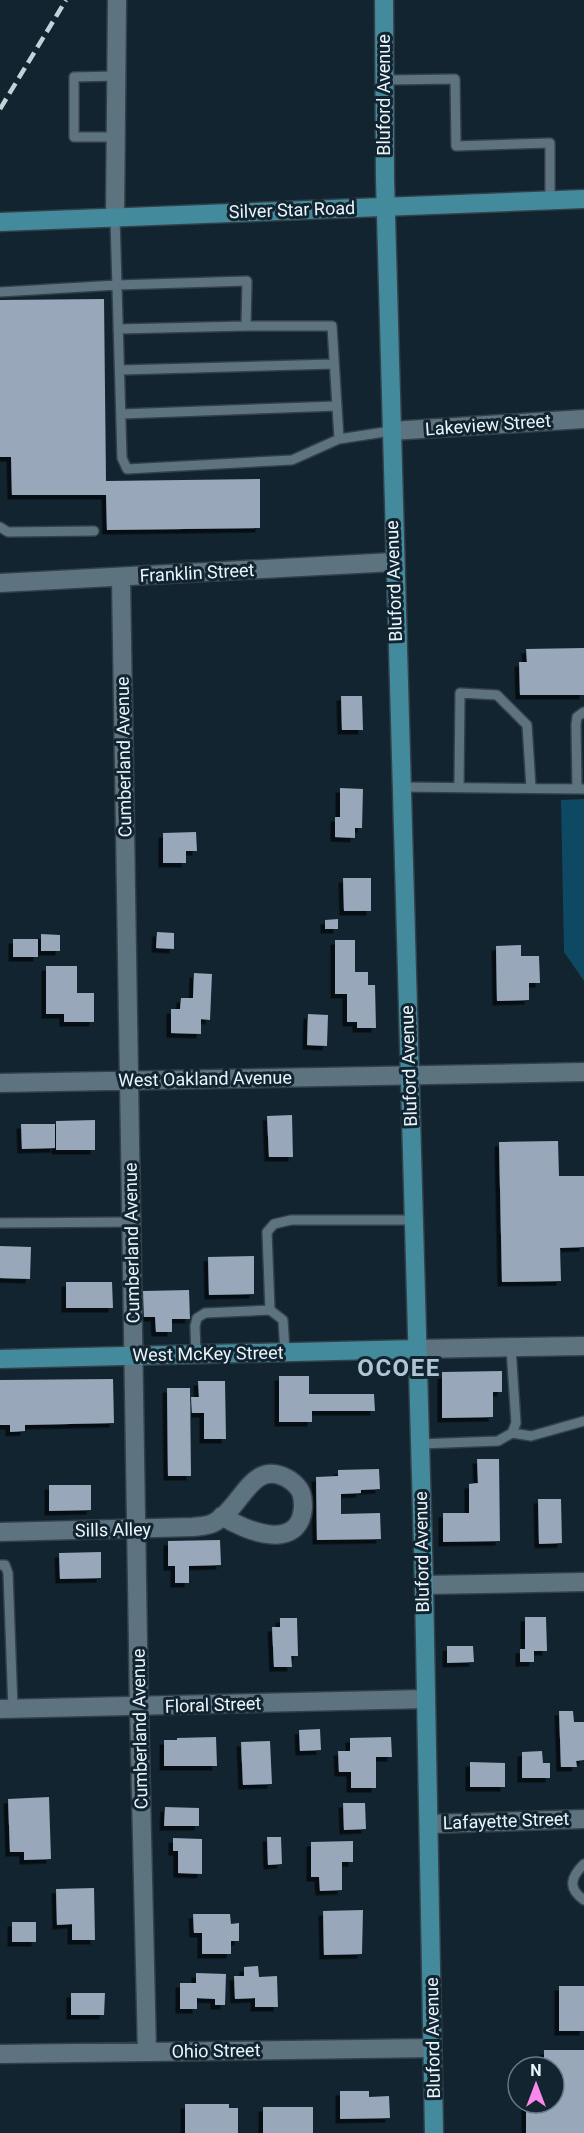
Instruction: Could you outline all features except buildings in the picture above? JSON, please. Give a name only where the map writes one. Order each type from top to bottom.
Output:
[{"type":"street","points":[[115,218],[117,0]]},
{"type":"street","name":"Bluford Avenue","points":[[384,0],[385,207],[420,1444],[434,2133]]},
{"type":"street","name":"Silver Star Road","points":[[0,222],[584,199]]},
{"type":"street","name":"Lakeview Street","points":[[391,431],[584,419]]},
{"type":"street","name":"Franklin Street","points":[[0,583],[394,562]]},
{"type":"street","name":"Cumberland Avenue","points":[[121,578],[139,1707],[147,2052]]},
{"type":"street","name":"West Oakland Avenue","points":[[0,1083],[584,1072]]},
{"type":"street","points":[[417,1349],[584,1346]]},
{"type":"street","name":"West McKey Street","points":[[0,1359],[417,1349]]},
{"type":"street","name":"Sills Alley","points":[[0,1532],[193,1527],[214,1523],[222,1516]]},
{"type":"street","points":[[423,1585],[584,1582]]},
{"type":"street","name":"Floral Street","points":[[6,1709],[426,1699]]},
{"type":"street","name":"Lafayette Street","points":[[429,1824],[584,1819]]},
{"type":"street","name":"Ohio Street","points":[[0,2054],[432,2048]]},
{"type":"lane","points":[[116,76],[74,77],[74,137],[116,136]]},
{"type":"lane","points":[[384,80],[455,79],[456,146],[550,143],[550,200]]},
{"type":"lane","points":[[115,218],[122,458],[127,469],[292,460],[339,439],[391,431]]},
{"type":"lane","points":[[0,292],[247,281],[246,326]]},
{"type":"lane","points":[[118,329],[332,326],[339,439]]},
{"type":"lane","points":[[120,370],[334,364]]},
{"type":"lane","points":[[121,414],[337,406]]},
{"type":"lane","points":[[0,526],[8,532],[94,531]]},
{"type":"lane","points":[[459,787],[460,693],[497,695],[527,725],[531,787]]},
{"type":"lane","points":[[400,787],[580,789],[576,717],[584,712]]},
{"type":"lane","points":[[270,1310],[267,1232],[274,1224],[291,1220],[413,1220]]},
{"type":"lane","points":[[0,1223],[131,1222]]},
{"type":"lane","points":[[196,1354],[195,1326],[197,1318],[205,1313],[270,1310],[283,1320],[285,1352]]},
{"type":"lane","points":[[420,1444],[498,1441],[512,1433],[516,1424],[511,1348]]},
{"type":"lane","points":[[512,1433],[531,1436],[584,1421]]},
{"type":"lane","points":[[0,1565],[5,1565],[8,1573],[5,1610],[11,1654],[6,1709]]},
{"type":"lane","points":[[0,1654],[11,1654]]},
{"type":"lane","points":[[584,1864],[575,1874],[573,1887],[576,1894],[584,1900]]},
{"type":"shaded area","points":[[584,799],[584,981],[564,952],[561,800]]},
{"type":"railway","points":[[0,109],[66,0]]},
{"type":"district","name":"OCOEE","points":[[399,1368]]}]
